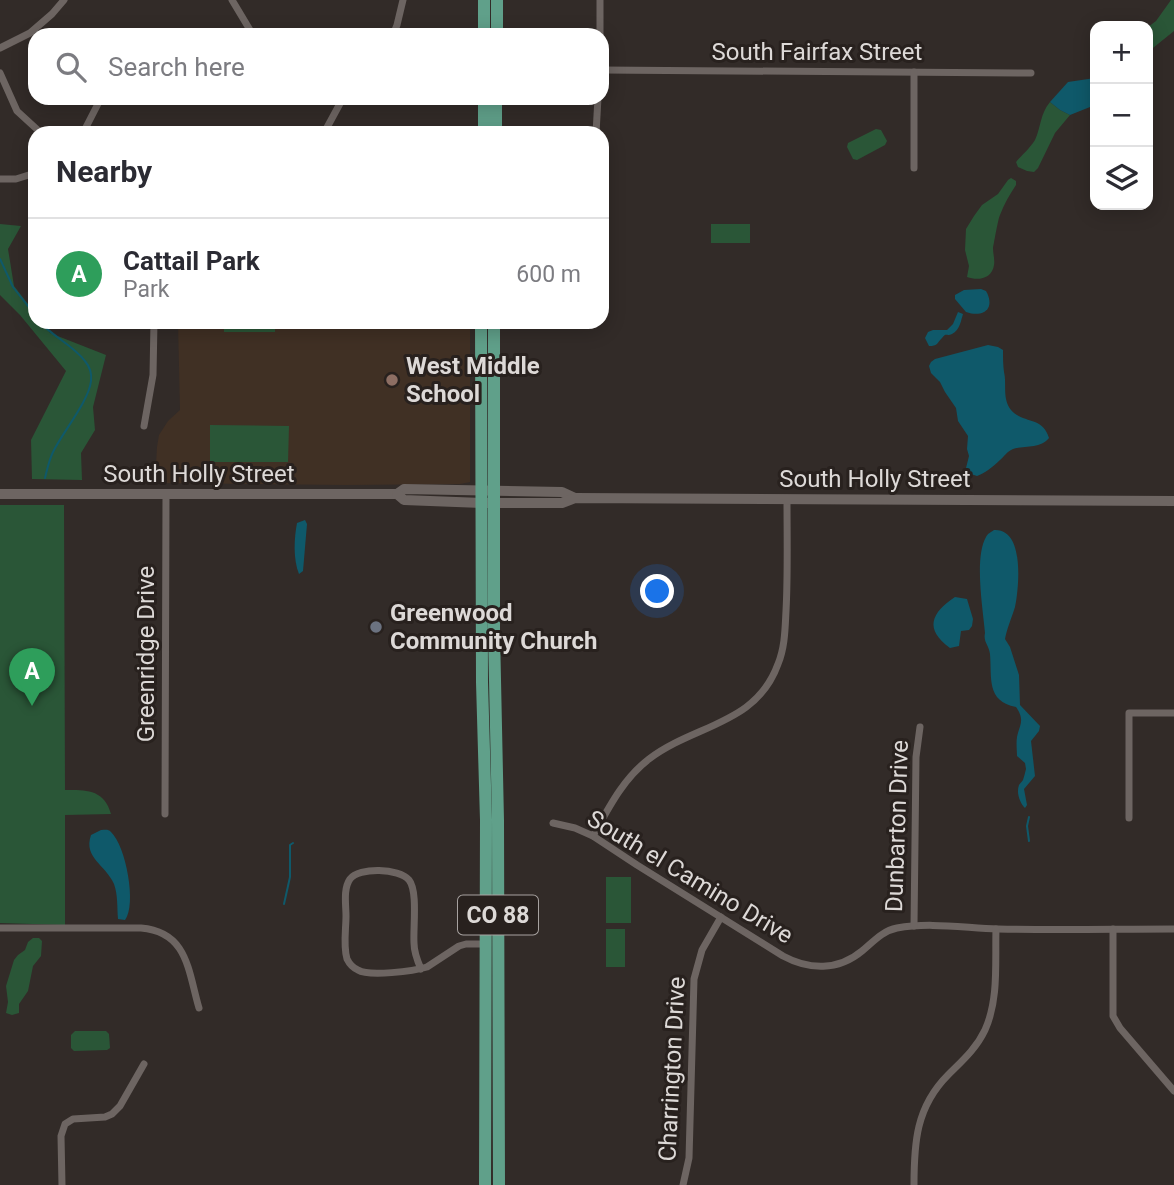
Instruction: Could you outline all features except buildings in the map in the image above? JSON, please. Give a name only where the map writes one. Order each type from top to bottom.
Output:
[{"type":"main road","points":[[484,0],[484,28]]},
{"type":"main road","points":[[497,0],[497,28]]},
{"type":"main road","points":[[484,105],[484,126]]},
{"type":"main road","points":[[496,105],[496,126]]},
{"type":"main road","name":"CO 88","points":[[481,329],[494,621],[498,821],[499,1185]]},
{"type":"main road","name":"CO 88","points":[[485,1185],[486,820],[482,682],[494,329]]},
{"type":"street","points":[[36,28],[64,0]]},
{"type":"street","points":[[232,0],[249,28]]},
{"type":"street","points":[[396,28],[403,0]]},
{"type":"street","points":[[600,0],[600,28]]},
{"type":"street","points":[[0,48],[28,34]]},
{"type":"street","name":"South Fairfax Street","points":[[609,70],[1031,73]]},
{"type":"street","points":[[914,72],[914,167]]},
{"type":"street","points":[[0,73],[17,111],[33,126]]},
{"type":"street","points":[[87,126],[97,105]]},
{"type":"street","points":[[328,126],[339,105]]},
{"type":"street","points":[[596,126],[598,105]]},
{"type":"street","points":[[0,179],[16,179],[28,175]]},
{"type":"street","points":[[144,426],[153,375],[153,329]]},
{"type":"street","name":"South Holly Street","points":[[0,494],[397,494],[404,500],[562,492],[575,498],[1174,501]]},
{"type":"street","name":"Greenridge Drive","points":[[165,814],[166,495]]},
{"type":"street","points":[[593,835],[623,785],[638,768],[675,742],[736,716],[757,699],[771,680],[783,645],[787,499]]},
{"type":"street","points":[[1129,818],[1129,713],[1174,713]]},
{"type":"street","name":"Dunbarton Drive","points":[[914,926],[916,757],[920,727]]},
{"type":"street","name":"South el Camino Drive","points":[[553,823],[593,835],[792,961],[804,965],[821,967],[844,962],[887,931],[914,926],[1174,929]]},
{"type":"street","points":[[421,969],[414,946],[413,891],[408,879],[396,872],[356,873],[351,877],[346,889],[345,950],[349,963],[355,969],[362,972],[402,972],[421,969],[458,946],[485,944]]},
{"type":"street","name":"Charrington Drive","points":[[682,1185],[689,1158],[694,979],[702,950],[721,917]]},
{"type":"street","points":[[0,928],[141,928],[163,932],[173,939],[182,951],[199,1008]]},
{"type":"street","points":[[914,1185],[914,1149],[924,1108],[937,1087],[977,1045],[990,1017],[995,990],[996,929]]},
{"type":"street","points":[[1114,929],[1113,1016],[1124,1034],[1174,1091]]},
{"type":"street","points":[[62,1185],[61,1136],[65,1124],[78,1118],[105,1117],[112,1114],[120,1106],[144,1064]]},
{"type":"shaded area","points":[[178,329],[470,329],[470,482],[345,485],[155,483],[159,435],[168,421],[180,410]]},
{"type":"green space","points":[[1171,0],[1174,0],[1174,31],[1153,48],[1153,23]]},
{"type":"green space","points":[[1050,102],[1070,115],[1055,133],[1038,168],[1034,172],[1027,171],[1018,167],[1016,162],[1035,140],[1044,111]]},
{"type":"green space","points":[[876,129],[881,130],[887,141],[885,145],[857,160],[853,159],[847,147],[848,143]]},
{"type":"green space","points":[[1011,178],[1016,181],[1016,185],[999,217],[993,248],[993,270],[984,278],[967,277],[969,266],[965,250],[966,229],[982,205],[998,194]]},
{"type":"green space","points":[[0,224],[21,226],[8,249],[14,286],[28,304],[28,325],[0,295]]},
{"type":"green space","points":[[711,224],[750,224],[750,243],[711,243]]},
{"type":"green space","points":[[32,329],[47,329],[50,333],[106,355],[93,407],[95,430],[81,453],[82,480],[32,479],[31,440],[66,371]]},
{"type":"green space","points":[[224,329],[275,329],[275,332],[224,332]]},
{"type":"green space","points":[[210,425],[289,426],[288,462],[210,462]]},
{"type":"green space","points":[[0,505],[64,505],[65,790],[87,791],[99,795],[111,814],[65,815],[65,925],[0,923]]},
{"type":"green space","points":[[606,877],[631,877],[631,923],[606,923]]},
{"type":"green space","points":[[606,929],[625,929],[625,967],[606,967]]},
{"type":"green space","points":[[33,938],[42,941],[41,956],[33,966],[28,991],[19,1004],[19,1013],[12,1015],[6,1013],[6,986],[14,960]]},
{"type":"green space","points":[[75,1031],[106,1031],[109,1034],[110,1048],[74,1051],[71,1048],[71,1035]]},
{"type":"water","points":[[1090,79],[1090,107],[1070,115],[1050,102],[1068,82]]},
{"type":"water","points":[[964,290],[986,291],[989,297],[989,307],[982,313],[966,312],[955,299],[955,295]]},
{"type":"water","points":[[958,312],[963,314],[957,330],[945,335],[935,345],[929,346],[925,338],[928,332],[947,330]]},
{"type":"water","points":[[988,345],[1003,350],[1006,396],[1011,410],[1038,423],[1049,438],[1037,445],[1011,450],[977,476],[966,468],[969,456],[968,436],[958,421],[956,408],[931,373],[929,366],[935,359]]},
{"type":"water","points":[[305,520],[307,524],[303,571],[299,574],[295,536],[297,523]]},
{"type":"water","points":[[994,530],[1004,532],[1015,548],[1018,561],[1017,598],[1005,639],[1019,675],[1020,705],[1040,726],[1031,741],[1035,776],[1024,789],[1027,805],[1025,808],[1018,791],[1026,769],[1025,763],[1017,756],[1020,715],[1016,707],[1006,704],[995,694],[991,680],[990,654],[985,639],[980,557],[986,537]]},
{"type":"water","points":[[955,597],[967,599],[973,619],[969,630],[961,631],[959,646],[950,648],[936,634],[934,621],[940,609]]},
{"type":"water","points":[[101,830],[111,832],[125,862],[130,902],[125,920],[118,919],[114,884],[90,850],[91,835]]},
{"type":"waterway","points":[[0,259],[13,287],[28,306]]},
{"type":"waterway","points":[[45,478],[53,452],[85,398],[91,381],[90,370],[80,355],[48,329]]},
{"type":"waterway","points":[[1029,817],[1029,841]]},
{"type":"waterway","points":[[284,904],[290,877],[290,845],[293,843]]},
{"type":"place","name":"West Middle School","points":[[392,380]]},
{"type":"place","name":"Greenwood Community Church","points":[[376,627]]},
{"type":"place","name":"Cattail Park","points":[[32,706]]}]
